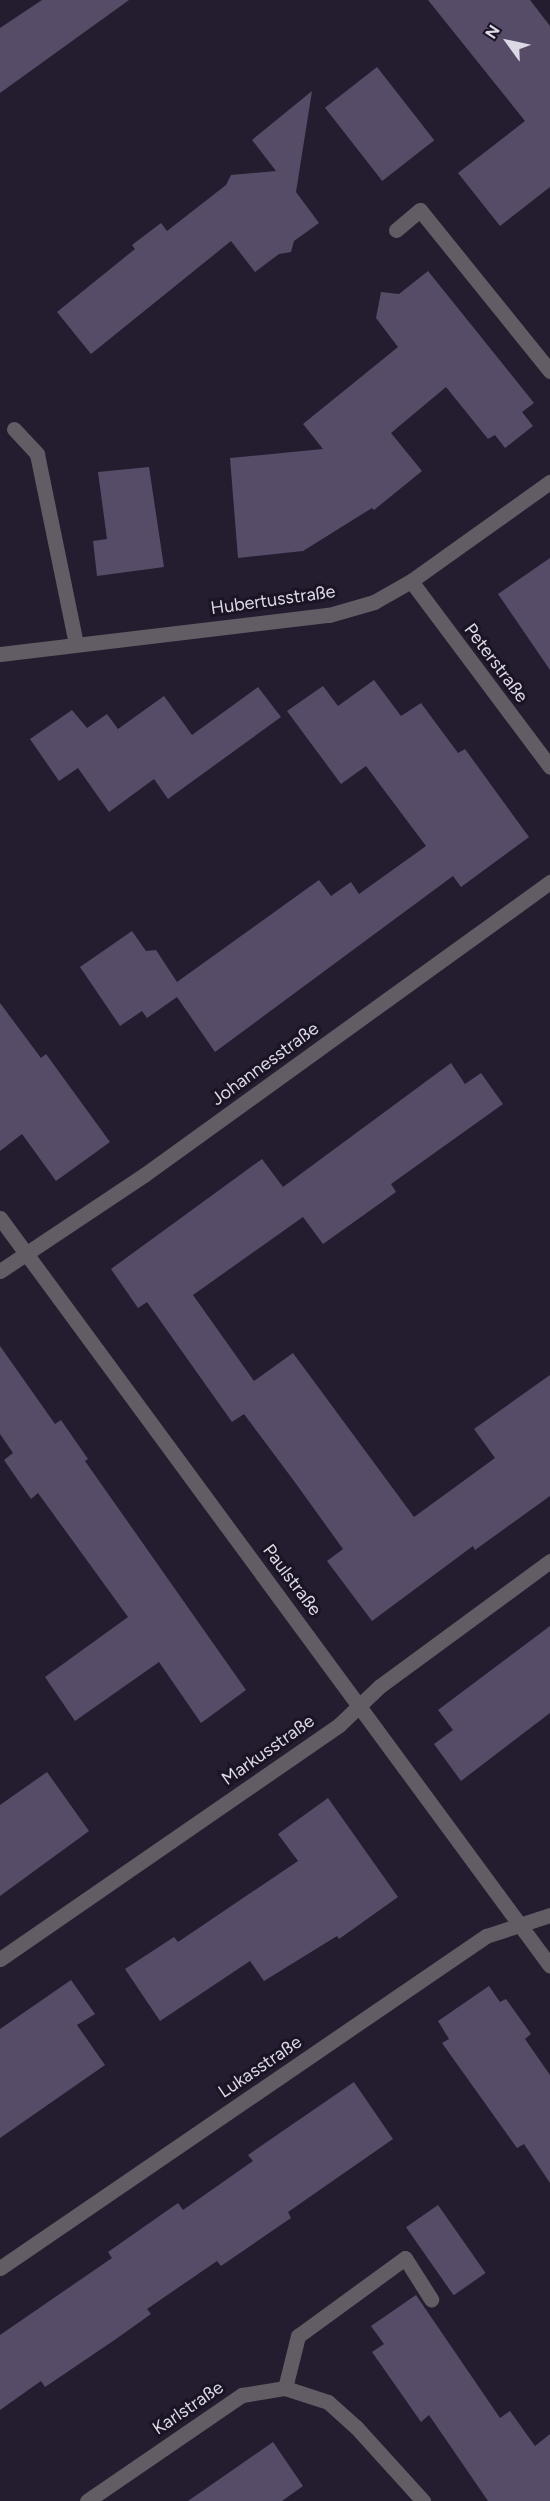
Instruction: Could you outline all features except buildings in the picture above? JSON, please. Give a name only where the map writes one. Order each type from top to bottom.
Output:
[{"type":"street","points":[[396,230],[420,210],[550,371]]},
{"type":"street","points":[[14,429],[37,454],[76,644]]},
{"type":"street","name":"Hubertusstraße","points":[[0,654],[328,615],[374,602],[411,582],[550,482]]},
{"type":"street","name":"Peterstraße","points":[[411,582],[550,767]]},
{"type":"street","name":"Johannesstraße","points":[[0,1271],[144,1175],[550,882]]},
{"type":"street","name":"Paulstraße","points":[[0,1218],[550,1966]]},
{"type":"street","name":"Markusstraße","points":[[0,1959],[339,1725],[360,1705],[550,1561]]},
{"type":"street","name":"Lukasstraße","points":[[0,2268],[486,1936],[550,1915]]},
{"type":"street","points":[[285,2388],[298,2336],[405,2258],[431,2299]]},
{"type":"street","name":"Karlstraße","points":[[87,2501],[242,2395],[285,2388],[328,2402],[423,2501]]}]
